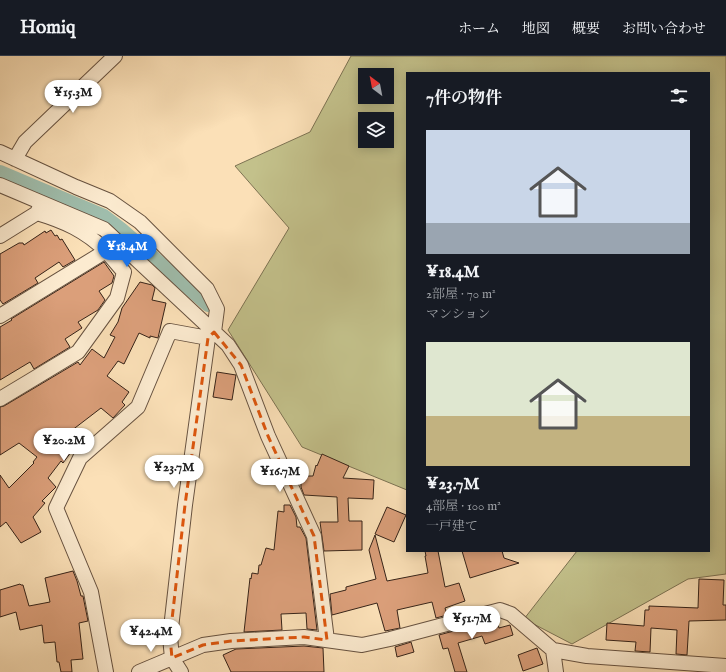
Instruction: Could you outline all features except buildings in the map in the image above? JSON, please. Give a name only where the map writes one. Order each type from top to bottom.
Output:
[{"type":"street","points":[[15,159],[25,142],[115,56]]},
{"type":"street","points":[[0,152],[76,187],[110,200],[140,222],[207,289],[217,309],[211,335],[185,505],[170,637],[172,658],[181,672]]},
{"type":"street","points":[[0,185],[94,239],[124,272],[117,298],[78,352],[0,399]]},
{"type":"street","points":[[40,208],[104,229],[211,335],[228,345],[242,365],[268,436],[314,536],[327,640]]},
{"type":"street","points":[[0,236],[40,208]]},
{"type":"street","points":[[0,316],[106,251]]},
{"type":"street","points":[[106,672],[91,592],[56,508],[80,458],[138,407],[170,331],[211,335]]},
{"type":"street","points":[[139,672],[204,645],[231,641],[304,637],[362,645],[500,610],[511,614],[553,650],[587,656],[726,666]]},
{"type":"street","points":[[553,650],[556,672]]},
{"type":"highlighted area","points":[[214,332],[241,365],[268,436],[314,536],[327,640],[304,637],[231,641],[203,645],[172,658],[170,637],[185,505],[208,338]]},
{"type":"shaded area","points":[[351,56],[726,56],[726,574],[688,579],[572,644],[524,619],[576,552],[710,552],[710,72],[406,72],[406,490],[302,447],[228,330],[289,228],[235,166],[310,132]]},
{"type":"waterway","points":[[0,172],[104,216],[208,305]]}]
